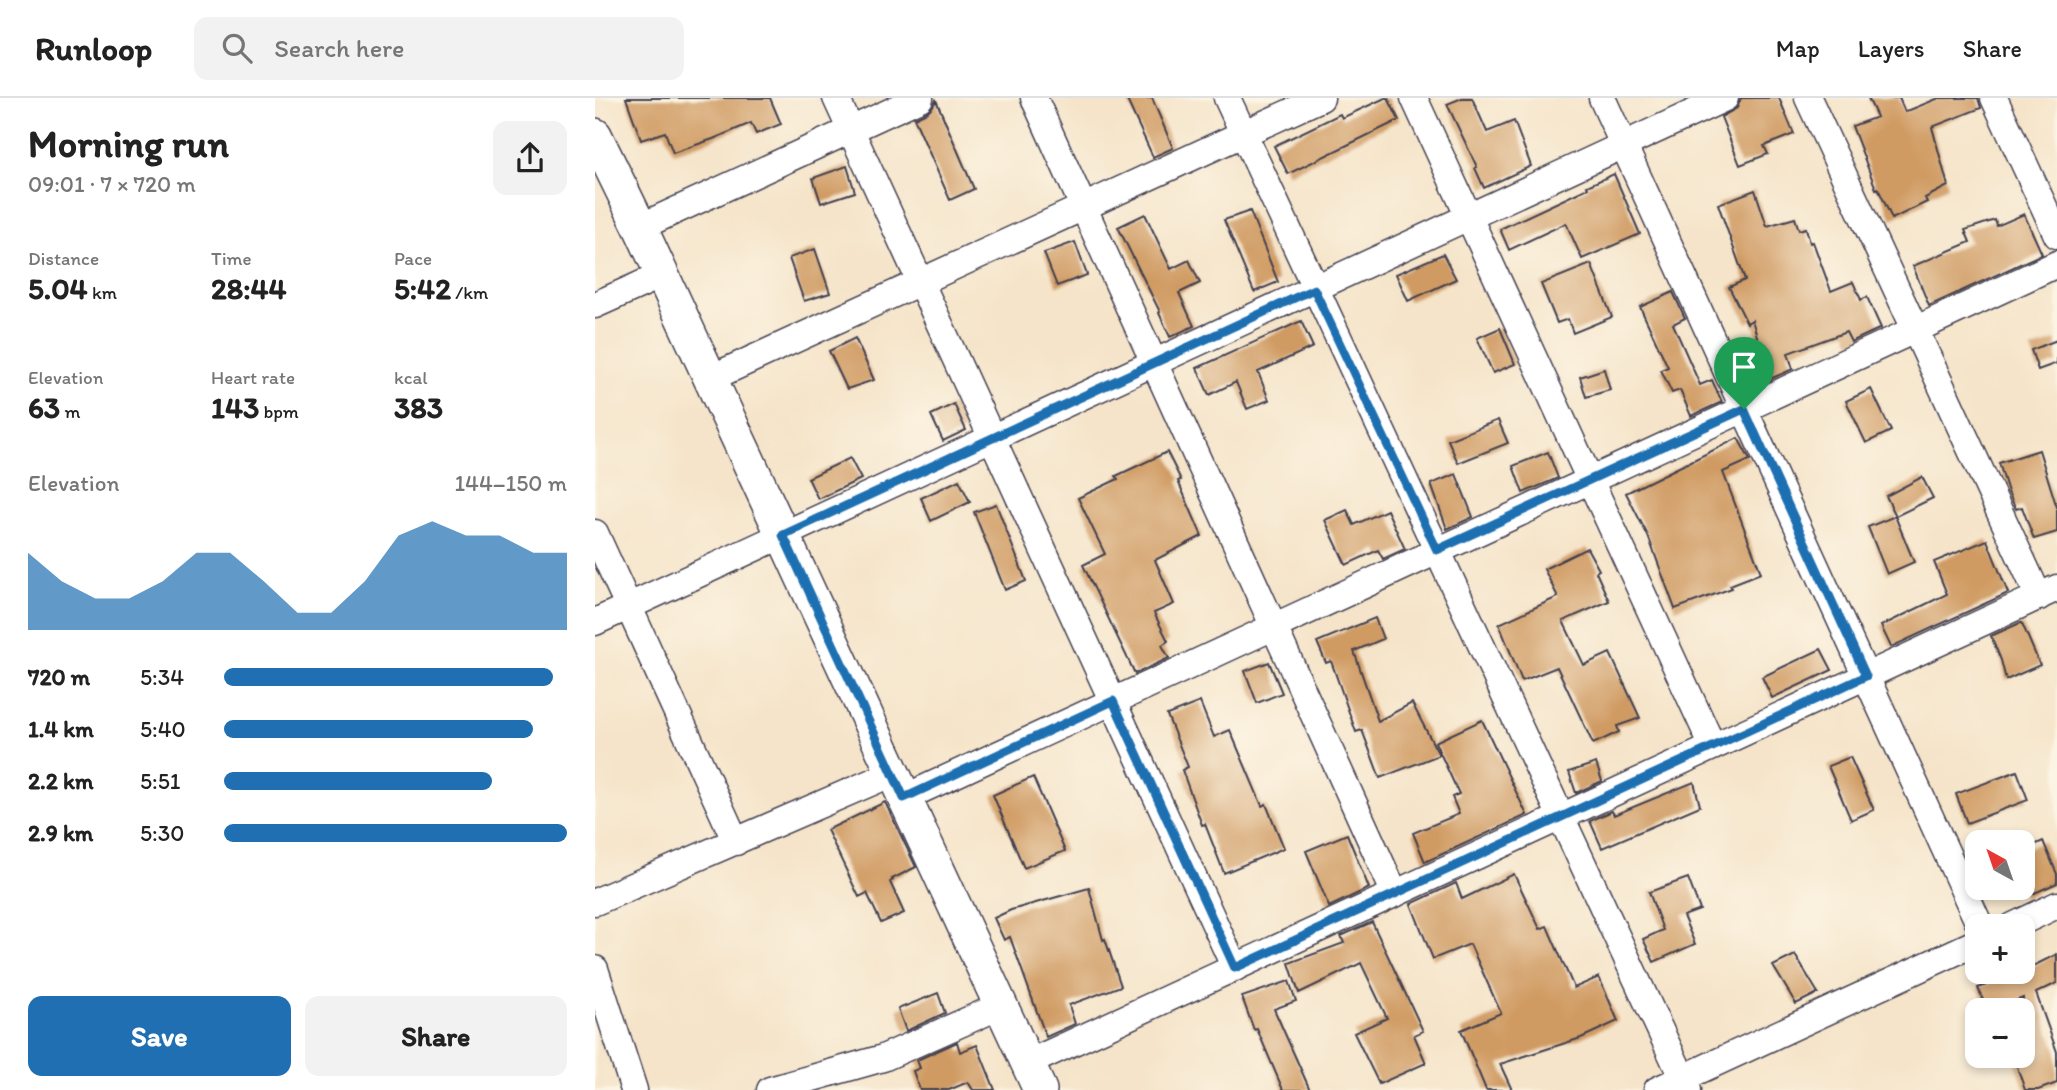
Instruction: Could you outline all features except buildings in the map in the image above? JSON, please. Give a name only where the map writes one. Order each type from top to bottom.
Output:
[{"type":"street","points":[[837,98],[1235,968]]},
{"type":"street","points":[[640,227],[920,98]]},
{"type":"street","points":[[1034,98],[1395,894]]},
{"type":"street","points":[[1227,98],[1686,1084]]},
{"type":"street","points":[[711,378],[1321,98]]},
{"type":"street","points":[[1415,98],[1713,747]]},
{"type":"street","points":[[1602,98],[1975,914]]},
{"type":"street","points":[[595,622],[1725,98]]},
{"type":"street","points":[[595,135],[711,378],[1034,1077],[1235,968],[2048,593],[1915,329],[1808,98]]},
{"type":"street","points":[[1994,98],[2057,235]]},
{"type":"street","points":[[595,902],[736,842],[898,786],[1113,701],[2057,264]]},
{"type":"street","points":[[595,305],[662,275]]},
{"type":"street","points":[[595,533],[736,842]]},
{"type":"street","points":[[2035,916],[2057,905]]},
{"type":"street","points":[[1657,1090],[1686,1084],[1965,948]]},
{"type":"street","points":[[595,969],[634,1090]]},
{"type":"street","points":[[770,1090],[883,1058],[1000,1006]]},
{"type":"route","points":[[1314,289],[1437,550],[1744,409],[1866,676],[1235,968],[1113,701],[904,798],[783,535],[1314,289]]}]
